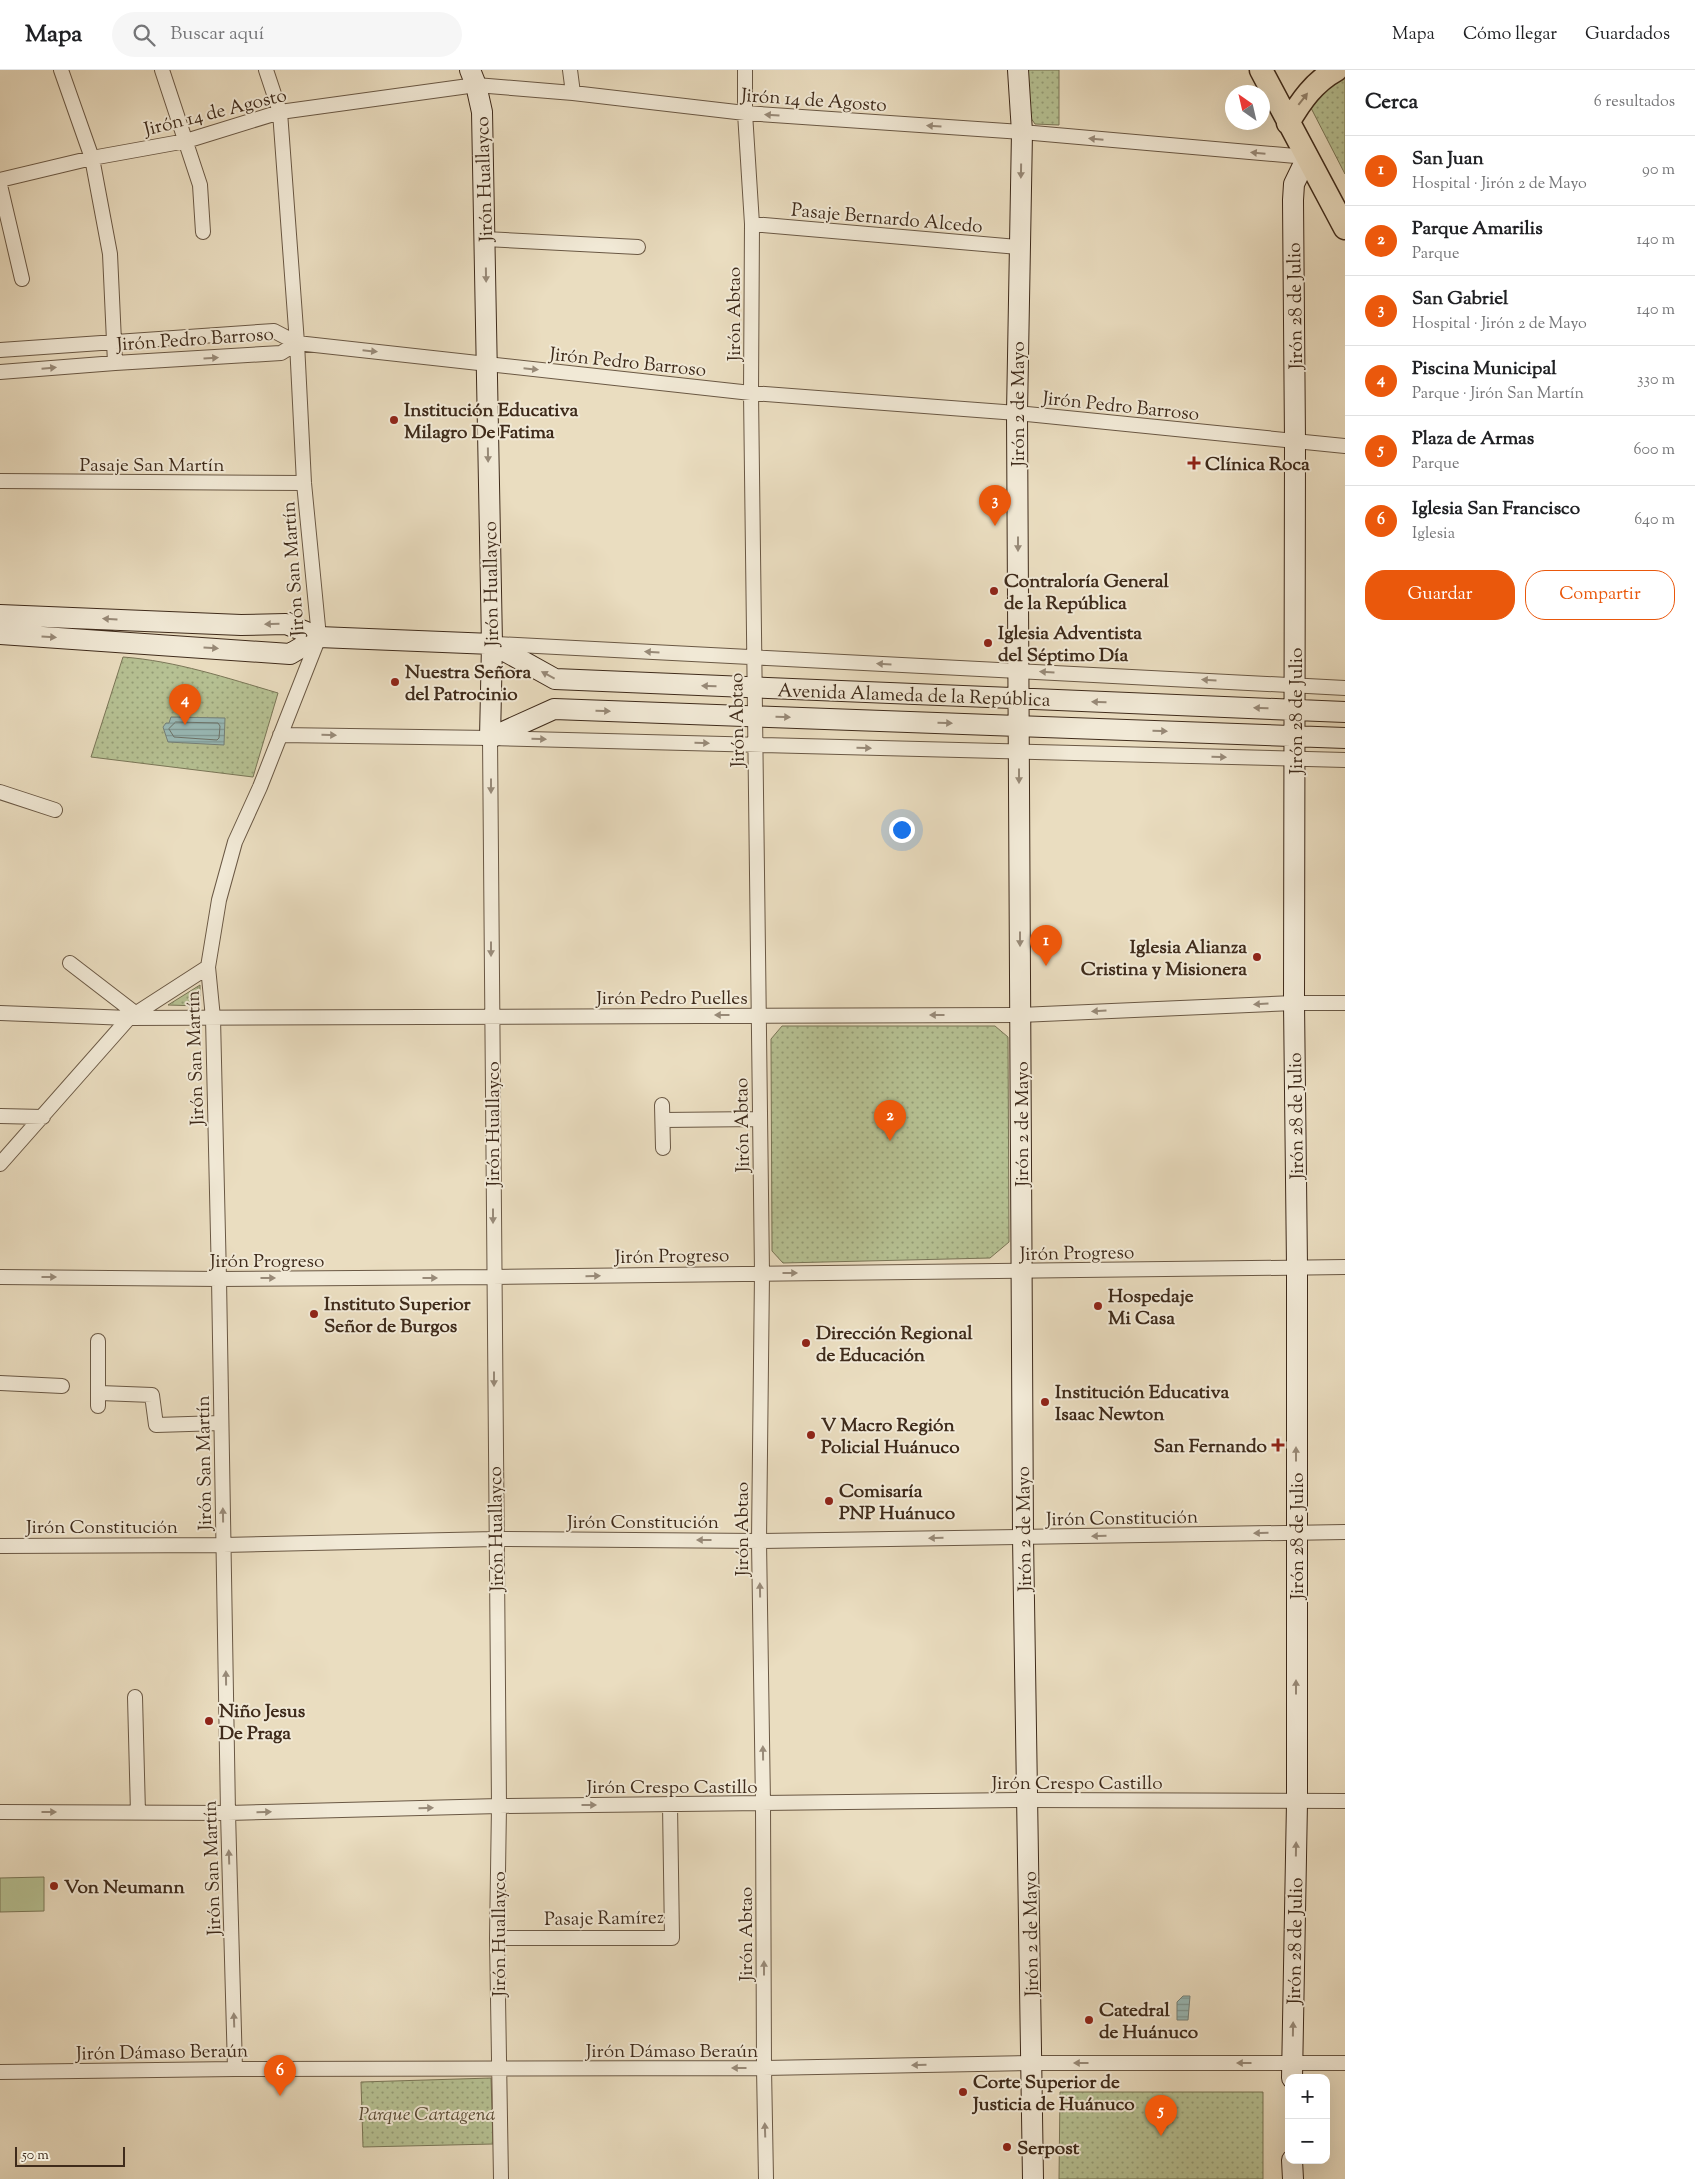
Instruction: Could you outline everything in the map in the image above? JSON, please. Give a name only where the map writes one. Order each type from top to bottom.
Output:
[{"type":"main road","points":[[1261,70],[1345,228]]},
{"type":"main road","points":[[1288,123],[1301,100],[1329,74]]},
{"type":"street","points":[[61,70],[92,158],[110,254],[115,363]]},
{"type":"street","points":[[162,70],[200,185],[203,232]]},
{"type":"street","name":"Jirón San Martín","points":[[235,2069],[228,1813],[219,1279],[212,1018],[208,967],[219,900],[235,842],[260,787],[319,637],[304,483],[297,343],[280,112],[266,70]]},
{"type":"street","points":[[570,70],[573,93]]},
{"type":"street","name":"Jirón Abtao","points":[[745,70],[745,113],[752,224],[751,393],[762,1273],[759,1541],[766,2179]]},
{"type":"street","name":"Jirón 2 de Mayo","points":[[1018,70],[1022,132],[1017,413],[1023,1537],[1033,2179]]},
{"type":"street","name":"Jirón 14 de Agosto","points":[[0,180],[92,158],[186,141],[280,112],[473,77],[573,93],[745,113],[1022,132],[1306,157]]},
{"type":"street","name":"Jirón Huallayco","points":[[473,77],[482,112],[492,644],[490,738],[495,1539],[499,1806],[497,1938],[500,2179]]},
{"type":"street","name":"Jirón 28 de Julio","points":[[1292,2070],[1297,1802],[1293,200],[1294,184],[1306,157]]},
{"type":"street","points":[[0,185],[22,279]]},
{"type":"street","name":"Pasaje Bernardo Alcedo","points":[[752,224],[1019,248]]},
{"type":"street","points":[[485,239],[638,246]]},
{"type":"street","points":[[0,350],[274,331],[297,343]]},
{"type":"street","name":"Jirón Pedro Barroso","points":[[0,372],[281,353],[297,343],[751,393],[1017,413],[1345,446]]},
{"type":"street","name":"Pasaje San Martín","points":[[0,481],[304,483]]},
{"type":"street","points":[[0,614],[241,625],[286,624],[319,637]]},
{"type":"street","points":[[0,634],[290,654],[319,637]]},
{"type":"street","name":"Avenida Alameda de la República","points":[[319,637],[754,657],[1345,688]]},
{"type":"street","name":"Avenida Alameda de la República","points":[[492,644],[555,679],[1345,712]]},
{"type":"street","name":"Avenida Alameda de la República","points":[[490,738],[554,709],[1345,738]]},
{"type":"street","name":"Avenida Alameda de la República","points":[[280,735],[490,738],[1345,760]]},
{"type":"street","points":[[0,792],[55,810]]},
{"type":"street","points":[[70,963],[132,1015]]},
{"type":"street","points":[[0,1164],[132,1015],[208,967]]},
{"type":"street","name":"Jirón Pedro Puelles","points":[[0,1013],[212,1018],[1020,1015],[1294,1003],[1345,1003]]},
{"type":"street","points":[[662,1105],[663,1148]]},
{"type":"street","points":[[0,1116],[43,1117]]},
{"type":"street","points":[[663,1120],[760,1119]]},
{"type":"street","name":"Jirón Progreso","points":[[0,1277],[219,1279],[493,1277],[1022,1272],[1297,1266],[1345,1267]]},
{"type":"street","points":[[98,1341],[99,1400],[152,1395],[156,1425],[221,1424]]},
{"type":"street","points":[[0,1383],[62,1386]]},
{"type":"street","name":"Jirón Constitución","points":[[0,1546],[223,1545],[495,1539],[759,1541],[1345,1532]]},
{"type":"street","points":[[135,1697],[138,1813]]},
{"type":"street","name":"Jirón Crespo Castillo","points":[[0,1812],[228,1813],[499,1806],[1027,1800],[1345,1801]]},
{"type":"street","name":"Pasaje Ramírez","points":[[497,1938],[672,1938],[670,1805]]},
{"type":"street","name":"Jirón Dámaso Beraún","points":[[0,2072],[235,2069],[764,2068],[1032,2063],[1292,2070],[1345,2063]]},
{"type":"street","points":[[1292,2164],[1292,2179]]},
{"type":"green space","points":[[1028,70],[1059,70],[1059,125],[1035,124],[1028,114]]},
{"type":"green space","points":[[1345,73],[1345,174],[1311,108],[1322,87]]},
{"type":"green space","points":[[123,657],[182,666],[278,693],[253,777],[91,757]]},
{"type":"green space","points":[[200,985],[200,1006],[168,1005]]},
{"type":"green space","points":[[782,1026],[995,1026],[1008,1037],[1009,1242],[990,1258],[783,1263],[772,1251],[771,1039]]},
{"type":"green space","points":[[44,1877],[44,1911],[0,1912],[0,1878]]},
{"type":"green space","name":"Parque Cartagena","points":[[491,2078],[493,2144],[363,2147],[361,2082]]},
{"type":"green space","points":[[1060,2092],[1263,2092],[1263,2179],[1059,2179]]},
{"type":"water","points":[[171,717],[225,718],[224,745],[168,742],[163,727],[166,723],[169,723]]},
{"type":"water","points":[[1183,1996],[1190,1996],[1188,2020],[1177,2020],[1177,2002]]},
{"type":"place","name":"Institución Educativa Milagro De Fatima","points":[[394,420]]},
{"type":"place","name":"Clínica Roca","points":[[1194,463]]},
{"type":"place","name":"San Gabriel","points":[[995,526]]},
{"type":"place","name":"Contraloría General de la República","points":[[994,591]]},
{"type":"place","name":"Iglesia Adventista del Séptimo Día","points":[[988,643]]},
{"type":"place","name":"Nuestra Señora del Patrocinio","points":[[395,682]]},
{"type":"place","name":"Piscina Municipal","points":[[185,725]]},
{"type":"place","name":"Iglesia Alianza Cristina y Misionera","points":[[1257,957]]},
{"type":"place","name":"San Juan","points":[[1046,966]]},
{"type":"place","name":"Parque Amarilis","points":[[890,1141]]},
{"type":"place","name":"Hospedaje Mi Casa","points":[[1098,1306]]},
{"type":"place","name":"Instituto Superior Señor de Burgos","points":[[314,1314]]},
{"type":"place","name":"Dirección Regional de Educación","points":[[806,1343]]},
{"type":"place","name":"Institución Educativa Isaac Newton","points":[[1045,1402]]},
{"type":"place","name":"V Macro Región Policial Huánuco","points":[[811,1435]]},
{"type":"place","name":"San Fernando","points":[[1278,1445]]},
{"type":"place","name":"Comisaría PNP Huánuco","points":[[829,1501]]},
{"type":"place","name":"Niño Jesus De Praga","points":[[209,1721]]},
{"type":"place","name":"Von Neumann","points":[[54,1886]]},
{"type":"place","name":"Catedral de Huánuco","points":[[1089,2020]]},
{"type":"place","name":"Corte Superior de Justicia de Huánuco","points":[[963,2092]]},
{"type":"place","name":"Iglesia San Francisco","points":[[280,2096]]},
{"type":"place","name":"Plaza de Armas","points":[[1161,2136]]},
{"type":"place","name":"Serpost","points":[[1007,2147]]}]
